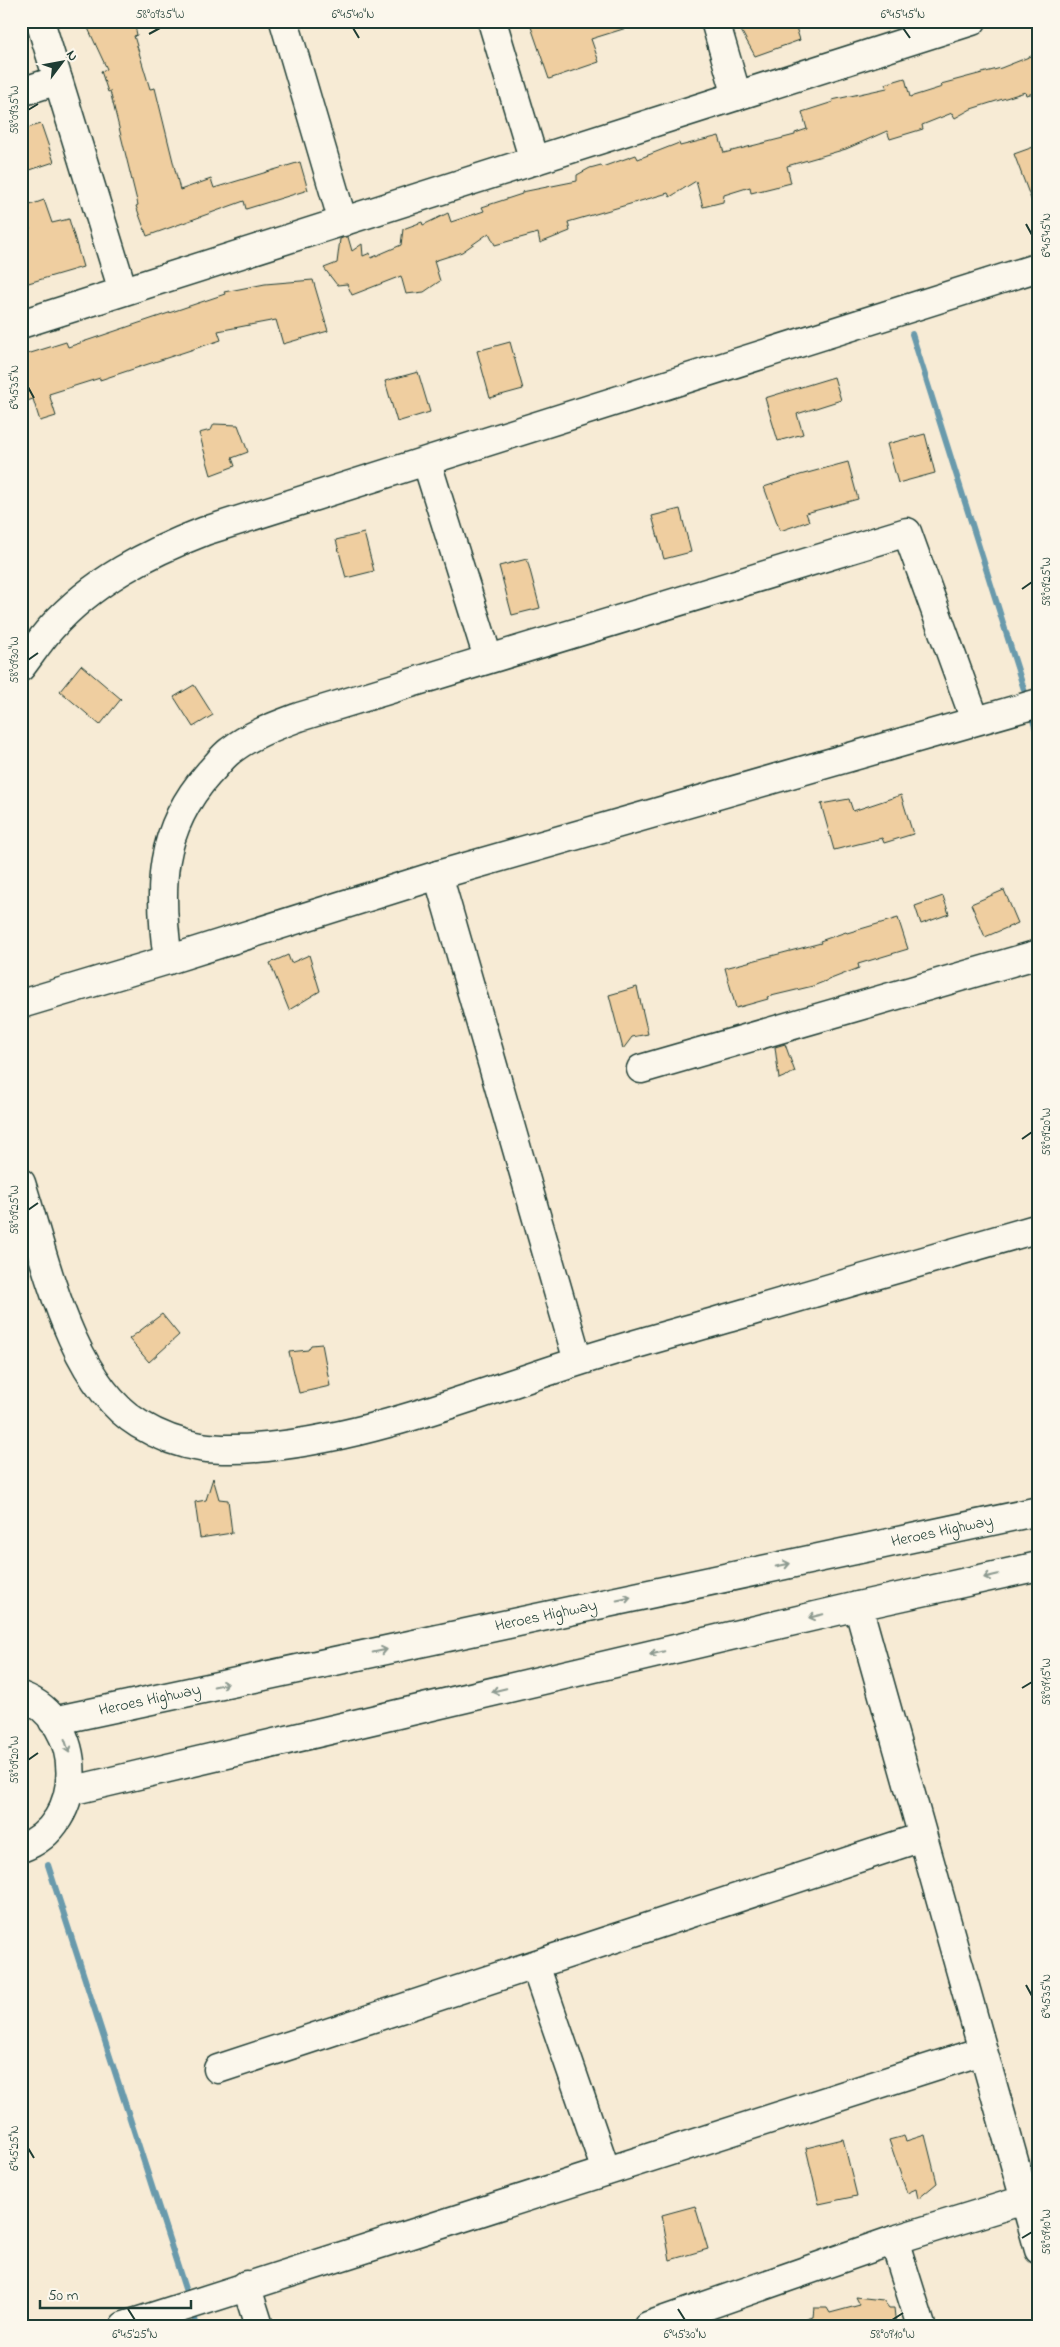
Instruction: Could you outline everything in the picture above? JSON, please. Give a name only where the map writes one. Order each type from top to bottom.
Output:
[{"type":"street","points":[[40,21],[123,291]]},
{"type":"street","points":[[284,21],[342,222]]},
{"type":"street","points":[[492,21],[534,161]]},
{"type":"street","points":[[715,21],[737,96]]},
{"type":"street","points":[[21,324],[964,22]]},
{"type":"street","points":[[21,92],[58,80]]},
{"type":"street","points":[[21,667],[52,627],[92,589],[163,548],[205,531],[427,463],[1039,267]]},
{"type":"street","points":[[427,463],[488,658]]},
{"type":"street","points":[[168,960],[162,917],[162,883],[168,852],[178,819],[194,790],[229,751],[258,734],[298,716],[907,532],[975,720]]},
{"type":"street","points":[[21,1004],[438,875],[1039,703]]},
{"type":"street","points":[[438,875],[578,1361]]},
{"type":"street","points":[[640,1069],[1039,954]]},
{"type":"street","points":[[21,1183],[68,1331],[83,1361],[111,1400],[136,1422],[166,1438],[206,1450],[265,1448],[332,1438],[466,1400],[578,1361],[1039,1228]]},
{"type":"street","name":"Heroes Highway","points":[[53,1720],[1039,1511]]},
{"type":"street","points":[[70,1791],[858,1606],[1039,1566]]},
{"type":"street","points":[[858,1606],[1024,2203],[1039,2250]]},
{"type":"street","points":[[21,1848],[41,1837],[54,1824],[64,1808],[70,1791],[72,1772],[70,1754],[64,1736],[53,1720],[40,1707],[22,1694]]},
{"type":"street","points":[[218,2070],[922,1837]]},
{"type":"street","points":[[535,1964],[606,2171]]},
{"type":"street","points":[[124,2326],[982,2051]]},
{"type":"street","points":[[648,2326],[894,2240],[1011,2204],[1024,2203]]},
{"type":"street","points":[[894,2240],[921,2326]]},
{"type":"street","points":[[235,2289],[259,2326]]},
{"type":"building","points":[[95,21],[134,21],[137,35],[134,36],[150,89],[155,88],[180,190],[211,179],[214,188],[300,162],[308,190],[246,209],[244,201],[147,236],[136,206],[138,205],[110,91],[108,92],[101,71],[107,69],[87,26],[96,25]]},
{"type":"building","points":[[529,21],[635,21],[636,25],[591,39],[599,62],[549,79]]},
{"type":"building","points":[[752,21],[794,21],[800,40],[755,56],[738,25]]},
{"type":"building","points":[[1039,53],[1039,92],[1026,95],[1025,92],[971,109],[955,118],[952,113],[922,125],[923,129],[890,139],[887,131],[846,149],[787,166],[791,183],[751,193],[750,187],[724,195],[723,202],[703,207],[696,181],[670,197],[668,193],[568,222],[570,231],[540,243],[538,233],[495,245],[489,233],[462,252],[434,261],[440,281],[424,292],[406,294],[401,276],[352,295],[347,284],[337,285],[324,268],[337,263],[340,239],[345,237],[348,237],[352,251],[362,244],[363,256],[370,253],[371,258],[401,245],[403,229],[422,222],[423,225],[448,213],[451,222],[484,211],[482,207],[522,194],[522,192],[577,181],[577,175],[590,168],[601,165],[602,167],[636,155],[638,159],[679,143],[680,146],[719,136],[724,153],[795,135],[795,133],[807,129],[802,112],[833,102],[832,100],[887,88],[885,84],[905,78],[910,97],[942,87],[941,84],[1001,68]]},
{"type":"building","points":[[41,124],[54,162],[21,173],[21,130]]},
{"type":"building","points":[[1039,145],[1039,215],[1037,215],[1014,154]]},
{"type":"building","points":[[44,200],[52,223],[69,219],[83,267],[25,284],[21,272],[21,232],[30,229],[22,208]]},
{"type":"building","points":[[313,280],[328,331],[283,344],[276,320],[218,331],[221,340],[100,380],[100,378],[49,394],[56,416],[40,421],[33,399],[21,403],[21,356],[66,342],[68,347],[225,294],[224,292],[265,284]]},
{"type":"building","points":[[510,342],[523,389],[490,398],[477,351]]},
{"type":"building","points":[[418,372],[430,412],[397,422],[385,381]]},
{"type":"building","points":[[834,377],[841,400],[797,414],[803,434],[778,441],[765,398]]},
{"type":"building","points":[[214,424],[238,425],[248,452],[232,458],[235,466],[211,475],[199,433],[211,430]]},
{"type":"building","points":[[925,434],[935,473],[898,483],[887,444]]},
{"type":"building","points":[[848,462],[858,499],[806,513],[809,521],[780,531],[764,487]]},
{"type":"building","points":[[680,509],[691,552],[664,559],[652,516]]},
{"type":"building","points":[[364,533],[374,571],[346,578],[336,540]]},
{"type":"building","points":[[527,559],[540,608],[512,615],[499,566]]},
{"type":"building","points":[[81,665],[121,699],[100,725],[60,691]]},
{"type":"building","points":[[194,685],[213,715],[193,727],[174,697]]},
{"type":"building","points":[[901,795],[913,834],[884,843],[882,838],[834,850],[821,804],[849,799],[853,811]]},
{"type":"building","points":[[1004,890],[1018,923],[985,937],[971,904]]},
{"type":"building","points":[[943,896],[949,914],[921,924],[915,906]]},
{"type":"building","points":[[898,918],[908,949],[858,964],[859,968],[813,986],[767,997],[768,999],[736,1008],[725,968],[821,943],[820,941],[846,932]]},
{"type":"building","points":[[288,955],[291,963],[309,955],[320,991],[289,1010],[270,963]]},
{"type":"building","points":[[637,987],[648,1034],[632,1037],[623,1049],[609,995]]},
{"type":"building","points":[[785,1044],[795,1072],[779,1079],[775,1047]]},
{"type":"building","points":[[162,1314],[179,1335],[149,1362],[129,1339]]},
{"type":"building","points":[[322,1344],[330,1386],[299,1393],[289,1352],[308,1350],[311,1345]]},
{"type":"building","points":[[213,1478],[219,1499],[228,1500],[232,1533],[200,1538],[195,1502],[206,1500]]},
{"type":"building","points":[[925,2135],[937,2183],[918,2199],[916,2189],[907,2193],[889,2140],[904,2136],[906,2141]]},
{"type":"building","points":[[843,2139],[857,2196],[819,2204],[806,2148]]},
{"type":"building","points":[[695,2206],[708,2249],[670,2260],[662,2215]]},
{"type":"building","points":[[856,2297],[883,2300],[889,2308],[894,2308],[896,2326],[802,2326],[801,2321],[813,2317],[814,2308],[827,2308],[830,2313],[860,2305]]},
{"type":"waterway","points":[[912,334],[1027,699]]},
{"type":"waterway","points":[[1030,711],[1039,739]]},
{"type":"waterway","points":[[48,1865],[188,2298]]},
{"type":"waterway","points":[[192,2310],[197,2326]]}]
